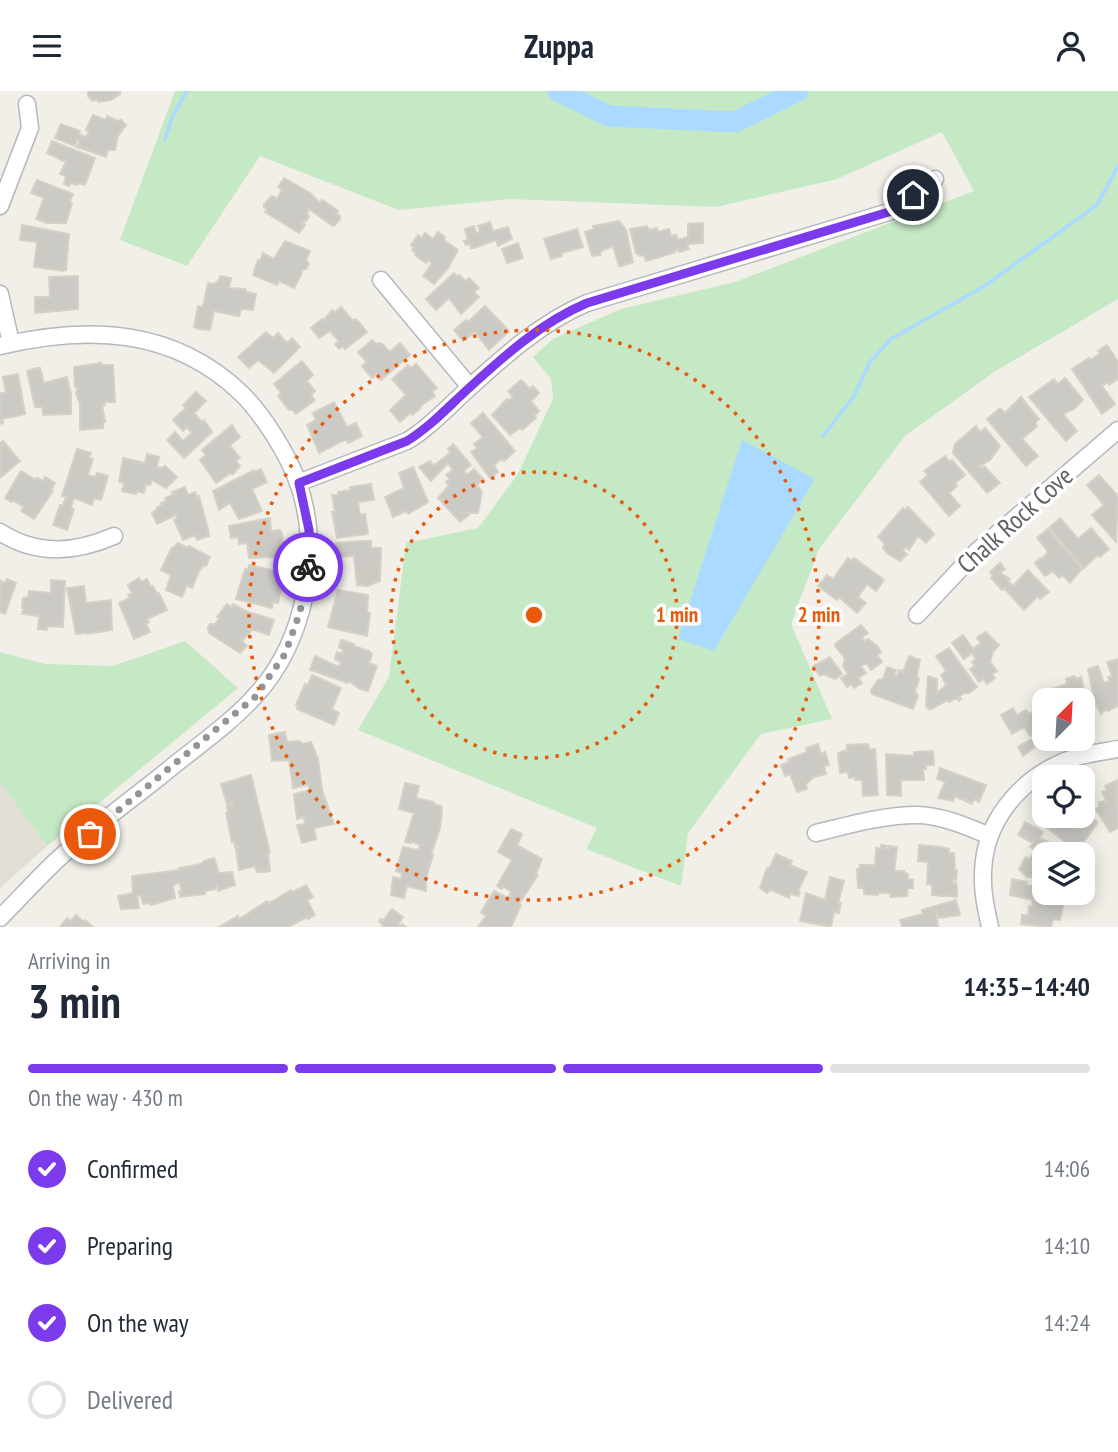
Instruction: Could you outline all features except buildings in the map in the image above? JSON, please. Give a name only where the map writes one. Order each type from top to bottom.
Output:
[{"type":"street","points":[[0,205],[30,128],[27,104]]},
{"type":"street","points":[[299,483],[407,441],[422,432],[536,331],[567,312],[587,303],[892,211],[935,179]]},
{"type":"street","points":[[381,281],[470,387]]},
{"type":"street","points":[[0,294],[6,344],[96,333],[138,338],[197,361],[230,383],[255,408],[299,483],[309,530],[308,572],[300,612],[285,654],[267,682],[255,697],[220,728],[57,860],[0,918]]},
{"type":"street","name":"Chalk Rock Cove","points":[[917,615],[977,551],[1118,430]]},
{"type":"street","points":[[0,532],[12,540],[39,549],[66,551],[93,545],[114,536]]},
{"type":"street","points":[[990,927],[983,872],[990,836],[1000,815],[1019,789],[1035,776],[1065,761],[1118,749]]},
{"type":"street","points":[[816,833],[885,817],[920,814],[951,821],[990,836]]},
{"type":"shaded area","points":[[0,782],[47,846],[0,888]]},
{"type":"green space","points":[[175,91],[1118,91],[1118,299],[994,372],[905,436],[819,549],[791,624],[832,719],[761,734],[688,833],[681,886],[586,849],[597,828],[358,730],[389,677],[406,543],[478,528],[518,474],[553,399],[551,379],[533,357],[553,339],[621,309],[735,282],[974,191],[942,132],[837,179],[716,207],[511,199],[399,210],[260,156],[187,266],[120,240]]},
{"type":"green space","points":[[185,641],[238,688],[47,846],[0,782],[0,652],[45,664],[113,666]]},
{"type":"water","points":[[742,440],[815,479],[714,651],[678,639]]},
{"type":"waterway","points":[[165,140],[172,117],[187,91]]},
{"type":"waterway","points":[[558,91],[609,116],[735,122],[798,91]]},
{"type":"waterway","points":[[823,436],[854,396],[870,362],[891,339],[983,287],[1097,205],[1118,166]]},
{"type":"way so far","points":[[90,834],[255,697],[285,654],[300,612],[308,567]]},
{"type":"route","points":[[308,567],[309,530],[299,483],[407,441],[422,432],[536,331],[587,303],[892,211],[913,195]]}]
